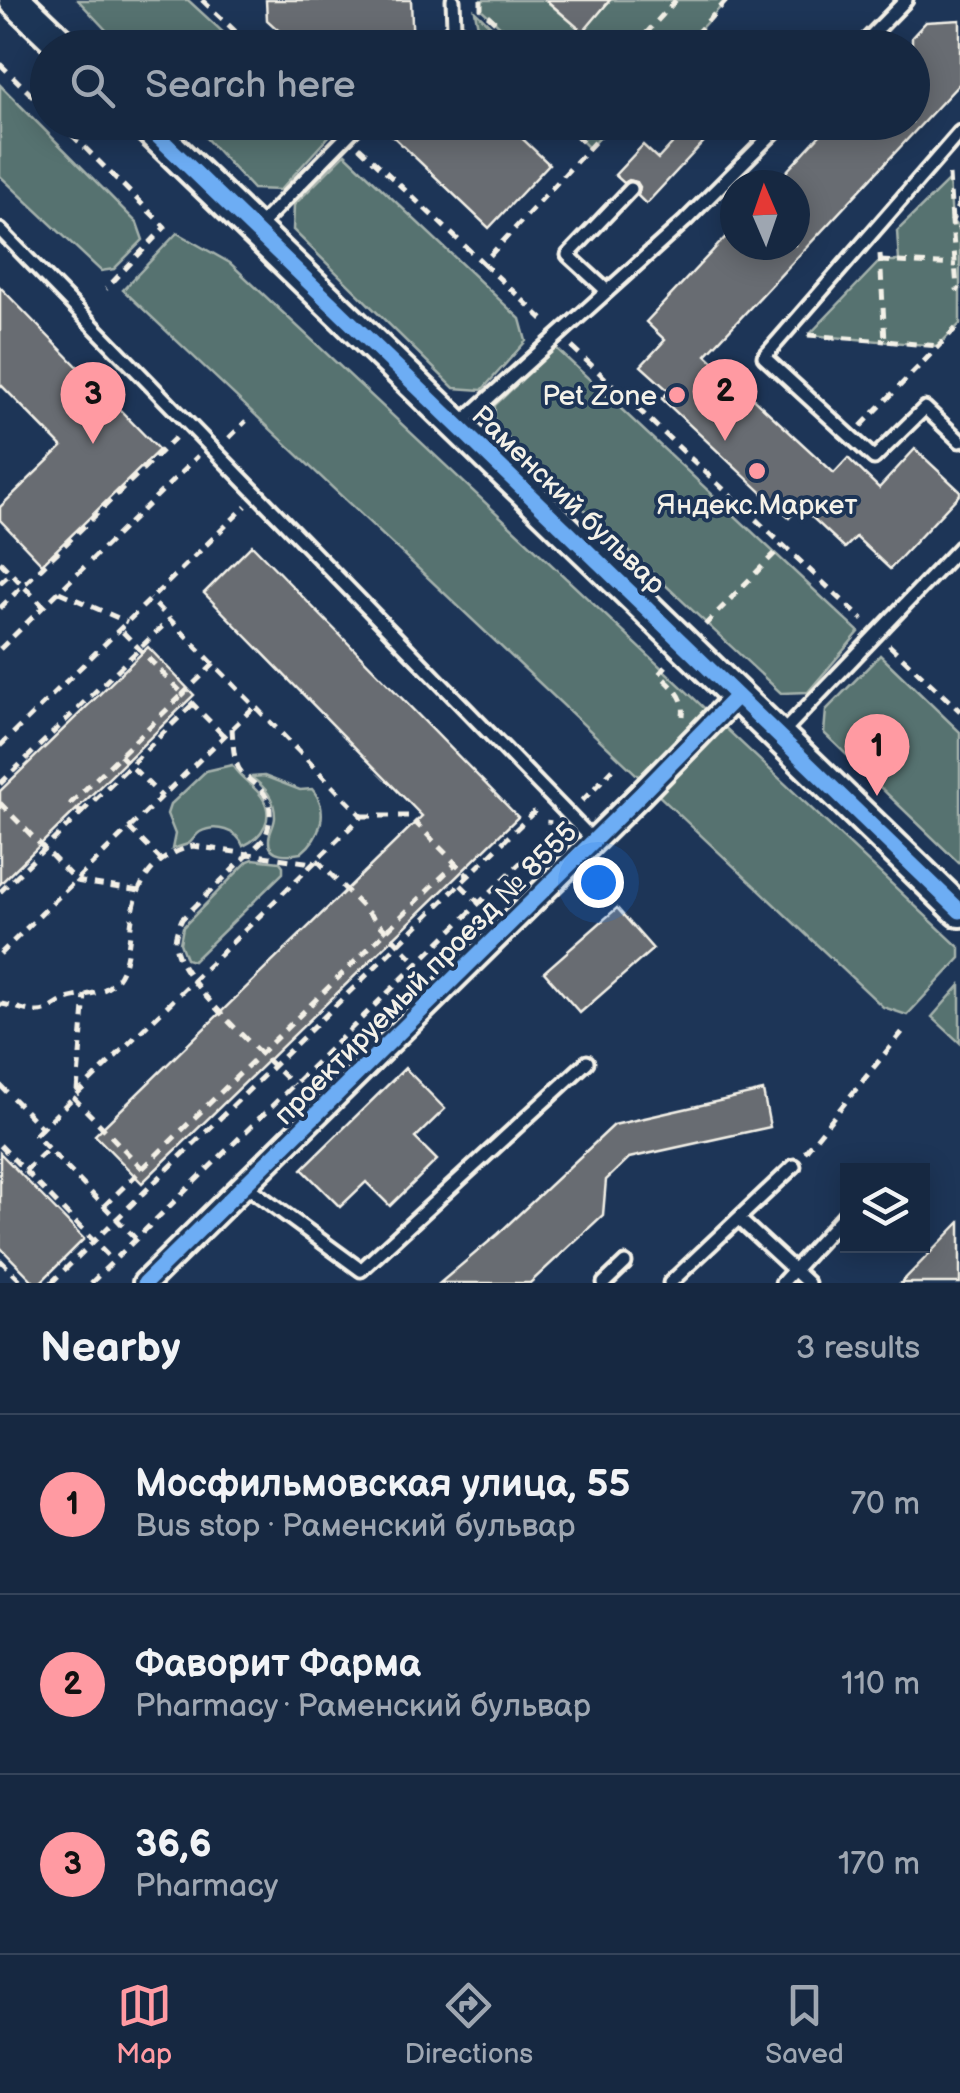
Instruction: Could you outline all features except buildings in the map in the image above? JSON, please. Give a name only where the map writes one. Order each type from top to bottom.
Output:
[{"type":"street","points":[[16,0],[47,30]]},
{"type":"street","name":"Раменский бульвар","points":[[162,140],[960,911]]},
{"type":"street","name":"проектируемый проезд № 8555","points":[[145,1283],[737,696]]},
{"type":"lane","points":[[454,0],[454,28]]},
{"type":"lane","points":[[877,30],[906,0]]},
{"type":"lane","points":[[960,132],[764,356],[874,458],[924,408],[960,441]]},
{"type":"lane","points":[[255,230],[343,140]]},
{"type":"lane","points":[[458,426],[685,221],[766,140]]},
{"type":"lane","points":[[607,291],[568,255],[631,189]]},
{"type":"lane","points":[[0,230],[594,840]]},
{"type":"lane","points":[[779,736],[960,547]]},
{"type":"lane","points":[[245,1185],[361,1270],[587,1062]]},
{"type":"lane","points":[[670,1283],[794,1166]]},
{"type":"lane","points":[[738,1218],[808,1283]]},
{"type":"lane","points":[[782,1283],[840,1220]]},
{"type":"lane","points":[[604,1283],[625,1262]]},
{"type":"path","points":[[202,0],[234,30]]},
{"type":"path","points":[[481,0],[481,9],[504,30]]},
{"type":"path","points":[[648,30],[676,0]]},
{"type":"path","points":[[700,30],[727,0]]},
{"type":"path","points":[[0,64],[30,93]]},
{"type":"path","points":[[78,140],[165,227],[106,288]]},
{"type":"path","points":[[351,140],[960,711]]},
{"type":"path","points":[[581,140],[589,148]]},
{"type":"path","points":[[483,263],[597,140]]},
{"type":"path","points":[[947,147],[960,291]]},
{"type":"path","points":[[952,221],[960,200]]},
{"type":"path","points":[[952,221],[960,229]]},
{"type":"path","points":[[878,226],[885,340]]},
{"type":"path","points":[[880,261],[956,265]]},
{"type":"path","points":[[850,437],[960,324]]},
{"type":"path","points":[[785,333],[938,346]]},
{"type":"path","points":[[0,649],[213,447],[246,422]]},
{"type":"path","points":[[0,608],[180,433]]},
{"type":"path","points":[[0,746],[258,494]]},
{"type":"path","points":[[0,562],[44,607]]},
{"type":"path","points":[[0,583],[11,573]]},
{"type":"path","points":[[58,592],[127,622]]},
{"type":"path","points":[[150,599],[362,816]]},
{"type":"path","points":[[0,784],[170,618]]},
{"type":"path","points":[[120,629],[224,736]]},
{"type":"path","points":[[81,813],[71,803],[214,664]]},
{"type":"path","points":[[2,887],[193,704]]},
{"type":"path","points":[[0,954],[255,706]]},
{"type":"path","points":[[232,728],[236,761],[242,774],[264,792],[271,822],[265,838],[182,919],[176,932],[176,949],[192,982],[294,1086]]},
{"type":"path","points":[[120,755],[162,797]]},
{"type":"path","points":[[91,1283],[613,769]]},
{"type":"path","points":[[0,804],[76,881],[139,891]]},
{"type":"path","points":[[51,1283],[543,804]]},
{"type":"path","points":[[136,1239],[34,1135],[362,816],[408,816],[468,876]]},
{"type":"path","points":[[129,828],[161,860]]},
{"type":"path","points":[[0,1004],[38,1012],[105,990],[121,975],[135,899],[146,878],[161,860],[193,846],[315,862],[418,964]]},
{"type":"path","points":[[104,1206],[456,864]]},
{"type":"path","points":[[460,884],[480,904]]},
{"type":"path","points":[[85,995],[75,1096],[143,1169]]},
{"type":"path","points":[[794,1166],[904,1030]]},
{"type":"path","points":[[0,1085],[42,1128]]},
{"type":"path","points":[[0,1145],[113,1261]]},
{"type":"path","points":[[25,1171],[48,1148]]},
{"type":"path","points":[[0,1260],[23,1283]]},
{"type":"green space","points":[[78,0],[188,0],[221,30],[106,30]]},
{"type":"green space","points":[[481,0],[545,0],[581,30],[504,30],[481,9]]},
{"type":"green space","points":[[610,0],[727,0],[700,30],[585,30]]},
{"type":"green space","points":[[475,11],[495,30],[479,29]]},
{"type":"green space","points":[[0,85],[30,115],[30,140],[55,140],[137,223],[143,240],[114,269],[101,271],[0,176]]},
{"type":"green space","points":[[208,140],[326,140],[280,190],[253,189]]},
{"type":"green space","points":[[581,140],[597,140],[589,148]]},
{"type":"green space","points":[[345,154],[520,319],[526,341],[482,390],[454,388],[293,230],[294,205]]},
{"type":"green space","points":[[949,180],[952,221],[960,229],[960,324],[938,346],[809,335],[880,261],[899,261],[897,231]]},
{"type":"green space","points":[[177,233],[230,263],[960,948],[960,958],[907,1015],[883,1007],[123,290]]},
{"type":"green space","points":[[556,348],[859,632],[808,692],[781,693],[494,425],[495,405]]},
{"type":"green space","points":[[880,655],[960,732],[960,864],[824,733],[826,710]]},
{"type":"green space","points":[[232,765],[266,804],[267,819],[261,832],[243,846],[231,832],[206,830],[188,844],[172,849],[175,834],[167,814],[170,805],[206,771]]},
{"type":"green space","points":[[264,776],[300,790],[312,789],[318,797],[321,823],[314,839],[301,853],[280,854],[270,846],[273,804],[265,789],[251,777]]},
{"type":"green space","points":[[253,859],[280,862],[283,873],[193,961],[186,959],[180,943],[183,927]]},
{"type":"green space","points":[[960,985],[960,1043],[932,1017]]},
{"type":"cycle path","points":[[162,140],[960,911]]},
{"type":"cycle path","points":[[145,1283],[737,696]]},
{"type":"place","name":"Pet Zone","points":[[677,395]]},
{"type":"place","name":"Фаворит Фарма","points":[[725,441]]},
{"type":"place","name":"36,6","points":[[93,444]]},
{"type":"place","name":"Яндекс.Маркет","points":[[757,471]]},
{"type":"place","name":"Мосфильмовская улица, 55","points":[[877,796]]}]
